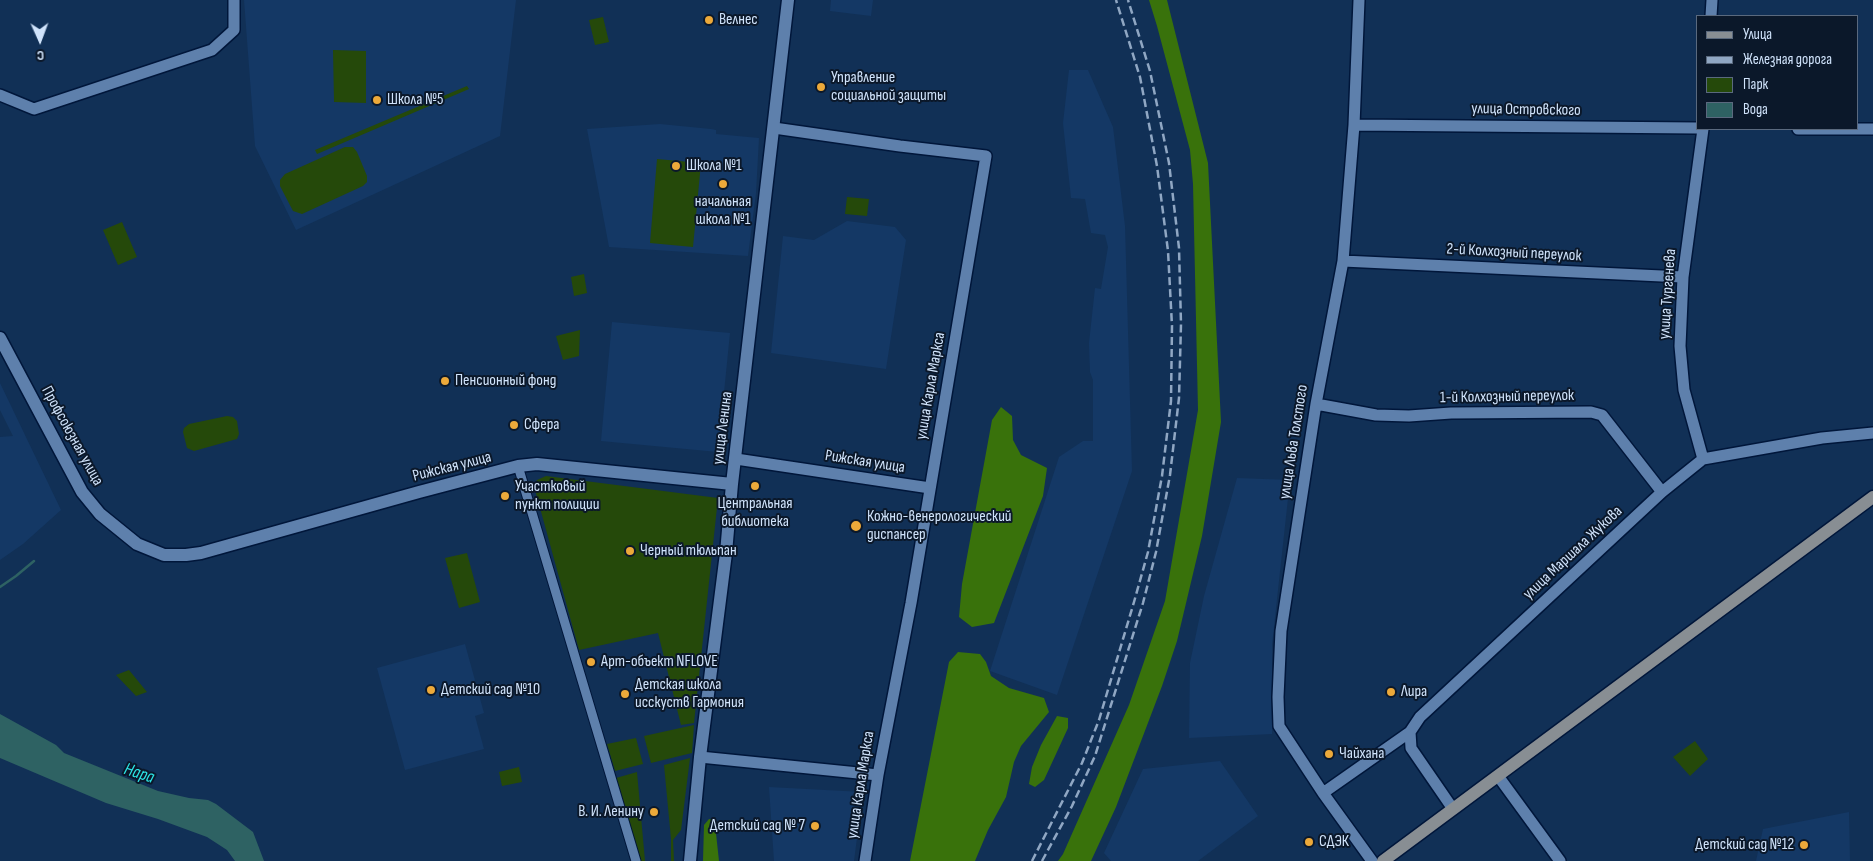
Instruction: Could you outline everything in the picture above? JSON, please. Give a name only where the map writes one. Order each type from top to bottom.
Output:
[{"type":"main road","points":[[1383,861],[1873,497]]},
{"type":"street","points":[[0,95],[34,109],[212,50],[234,30],[234,0]]},
{"type":"street","name":"улица Ленина","points":[[690,861],[700,757],[726,553],[732,484],[788,0]]},
{"type":"street","name":"улица Льва Толстого","points":[[1359,0],[1354,124],[1343,261],[1316,404],[1281,631],[1278,697],[1279,726],[1322,793],[1372,861]]},
{"type":"street","points":[[1711,15],[1712,0]]},
{"type":"street","name":"улица Островского","points":[[1354,124],[1696,128]]},
{"type":"street","name":"улица Карла Маркса","points":[[774,128],[986,156],[911,603],[878,775],[865,861]]},
{"type":"street","name":"улица Тургенева","points":[[1703,130],[1683,277],[1680,346],[1684,390],[1703,459]]},
{"type":"street","points":[[1858,130],[1873,130]]},
{"type":"street","name":"2-й Колхозный переулок","points":[[1343,261],[1683,277]]},
{"type":"street","name":"Профсоюзная улица","points":[[0,338],[82,492],[100,514],[147,550],[164,555],[186,555]]},
{"type":"street","name":"1-й Колхозный переулок","points":[[1316,404],[1376,415],[1409,416],[1452,413],[1591,412],[1602,415],[1662,492]]},
{"type":"street","name":"улица Маршала Жукова","points":[[1322,793],[1410,732],[1420,717],[1662,492],[1703,459],[1822,438],[1873,433]]},
{"type":"street","name":"Рижская улица","points":[[736,458],[930,488]]},
{"type":"street","name":"Рижская улица","points":[[186,555],[201,553],[518,466],[538,464],[732,484]]},
{"type":"street","points":[[518,466],[636,861]]},
{"type":"street","points":[[1410,732],[1411,748],[1454,809]]},
{"type":"street","points":[[700,757],[878,775]]},
{"type":"street","points":[[1498,776],[1560,861]]},
{"type":"shaded area","name":"Школа №5","points":[[244,0],[516,0],[500,136],[296,230],[255,146]]},
{"type":"shaded area","points":[[831,0],[873,0],[871,16],[830,11]]},
{"type":"shaded area","points":[[1069,70],[1088,70],[1113,127],[1125,226],[1132,471],[1057,695],[990,671],[1059,457],[1083,441],[1093,441],[1093,380],[1090,372],[1089,343],[1095,288],[1101,289],[1108,247],[1105,235],[1091,233],[1085,199],[1071,198],[1063,123]]},
{"type":"shaded area","name":"Школа №1","points":[[660,124],[711,129],[716,130],[716,134],[759,138],[756,193],[748,256],[609,247],[587,129]]},
{"type":"shaded area","points":[[847,221],[895,227],[906,240],[886,369],[771,353],[783,236],[814,240]]},
{"type":"shaded area","points":[[612,322],[730,333],[718,452],[601,441]]},
{"type":"shaded area","points":[[0,383],[61,510],[23,544],[0,560],[0,437],[13,436],[0,410]]},
{"type":"shaded area","points":[[1237,478],[1290,480],[1272,645],[1272,734],[1189,738],[1190,663],[1204,596]]},
{"type":"shaded area","name":"Детский сад №10","points":[[465,644],[484,713],[475,716],[484,749],[405,770],[377,668]]},
{"type":"shaded area","points":[[1220,761],[1258,816],[1198,861],[1111,861],[1104,853],[1143,769]]},
{"type":"shaded area","name":"Детский сад № 7","points":[[769,787],[863,792],[854,861],[774,861]]},
{"type":"shaded area","name":"Детский сад №12","points":[[1849,812],[1850,861],[1756,861],[1763,829]]},
{"type":"green space","points":[[1149,0],[1167,0],[1208,163],[1221,422],[1202,536],[1177,641],[1162,686],[1116,807],[1091,861],[1058,861],[1063,854],[1129,705],[1165,601],[1198,410],[1193,184],[1190,150]]},
{"type":"green space","points":[[603,17],[609,42],[595,45],[589,20]]},
{"type":"green space","points":[[333,50],[366,51],[366,103],[334,102]]},
{"type":"green space","points":[[467,86],[469,89],[317,154],[315,150]]},
{"type":"green space","points":[[345,147],[353,147],[357,152],[367,176],[367,182],[363,186],[302,214],[293,211],[280,186],[280,180],[285,174]]},
{"type":"green space","points":[[657,159],[701,163],[693,247],[650,243]]},
{"type":"green space","points":[[847,197],[869,199],[867,216],[845,214]]},
{"type":"green space","points":[[122,222],[137,257],[118,265],[103,230]]},
{"type":"green space","points":[[584,274],[587,293],[574,296],[571,277]]},
{"type":"green space","points":[[580,330],[579,356],[563,360],[556,336]]},
{"type":"green space","points":[[1001,407],[1012,416],[1013,440],[1021,455],[1047,468],[1043,496],[994,623],[972,627],[959,617],[962,584],[992,420]]},
{"type":"green space","points":[[227,416],[233,417],[237,421],[239,434],[237,439],[194,451],[187,448],[183,432],[184,428],[189,424]]},
{"type":"green space","points":[[546,476],[718,498],[694,723],[681,725],[658,633],[579,650],[534,486],[537,480]]},
{"type":"green space","points":[[467,553],[480,602],[459,608],[445,558]]},
{"type":"green space","points":[[958,652],[980,654],[986,662],[991,676],[1009,688],[1044,698],[1049,712],[1021,746],[1014,762],[1006,797],[988,830],[975,861],[910,861],[949,662]]},
{"type":"green space","points":[[129,670],[147,692],[136,696],[116,675]]},
{"type":"green space","points":[[1057,716],[1068,718],[1068,728],[1044,780],[1035,787],[1029,784],[1032,767],[1041,745]]},
{"type":"green space","points":[[694,725],[692,753],[651,763],[644,736]]},
{"type":"green space","points":[[636,738],[643,764],[615,771],[607,744]]},
{"type":"green space","points":[[1695,741],[1708,759],[1690,776],[1673,757]]},
{"type":"green space","points":[[690,758],[681,830],[673,840],[674,861],[671,861],[671,839],[664,765]]},
{"type":"green space","points":[[519,767],[522,782],[502,786],[499,772]]},
{"type":"green space","points":[[637,772],[645,861],[640,861],[616,778]]},
{"type":"green space","points":[[709,819],[713,820],[715,824],[719,861],[703,861],[704,825]]},
{"type":"water","points":[[0,714],[56,745],[64,753],[158,791],[208,800],[216,804],[253,832],[264,861],[235,861],[227,850],[207,837],[106,803],[0,758]]},
{"type":"waterway","points":[[0,587],[34,561]]},
{"type":"railway","points":[[1032,861],[1082,763],[1099,720],[1148,552],[1162,476],[1171,401],[1172,326],[1168,251],[1157,166],[1140,77],[1116,0]]},
{"type":"railway","points":[[1042,861],[1072,806],[1095,756],[1143,603],[1156,552],[1170,475],[1179,398],[1181,324],[1179,248],[1169,163],[1150,71],[1128,0]]},
{"type":"place","name":"Велнес","points":[[709,20]]},
{"type":"place","name":"Управление социальной защиты","points":[[821,87]]},
{"type":"place","name":"Школа №5","points":[[377,100]]},
{"type":"place","name":"Школа №1","points":[[676,166]]},
{"type":"place","name":"начальная школа №1","points":[[723,184]]},
{"type":"place","name":"Пенсионный фонд","points":[[445,381]]},
{"type":"place","name":"Сфера","points":[[514,425]]},
{"type":"place","name":"Центральная библиотека","points":[[755,486]]},
{"type":"place","name":"Участковый пункт полиции","points":[[505,496]]},
{"type":"place","name":"Кожно-венерологический диспансер","points":[[856,526]]},
{"type":"place","name":"Черный тюльпан","points":[[630,551]]},
{"type":"place","name":"Арт-объект NFLOVE","points":[[591,662]]},
{"type":"place","name":"Детский сад №10","points":[[431,690]]},
{"type":"place","name":"Лира","points":[[1391,692]]},
{"type":"place","name":"Детская школа исскуств Гармония","points":[[625,694]]},
{"type":"place","name":"Чайхана","points":[[1329,754]]},
{"type":"place","name":"В. И. Ленину","points":[[654,812]]},
{"type":"place","name":"Детский сад № 7","points":[[815,826]]},
{"type":"place","name":"СДЭК","points":[[1309,842]]},
{"type":"place","name":"Детский сад №12","points":[[1804,845]]},
{"type":"water label","name":"Нара","points":[[139,774]]}]
